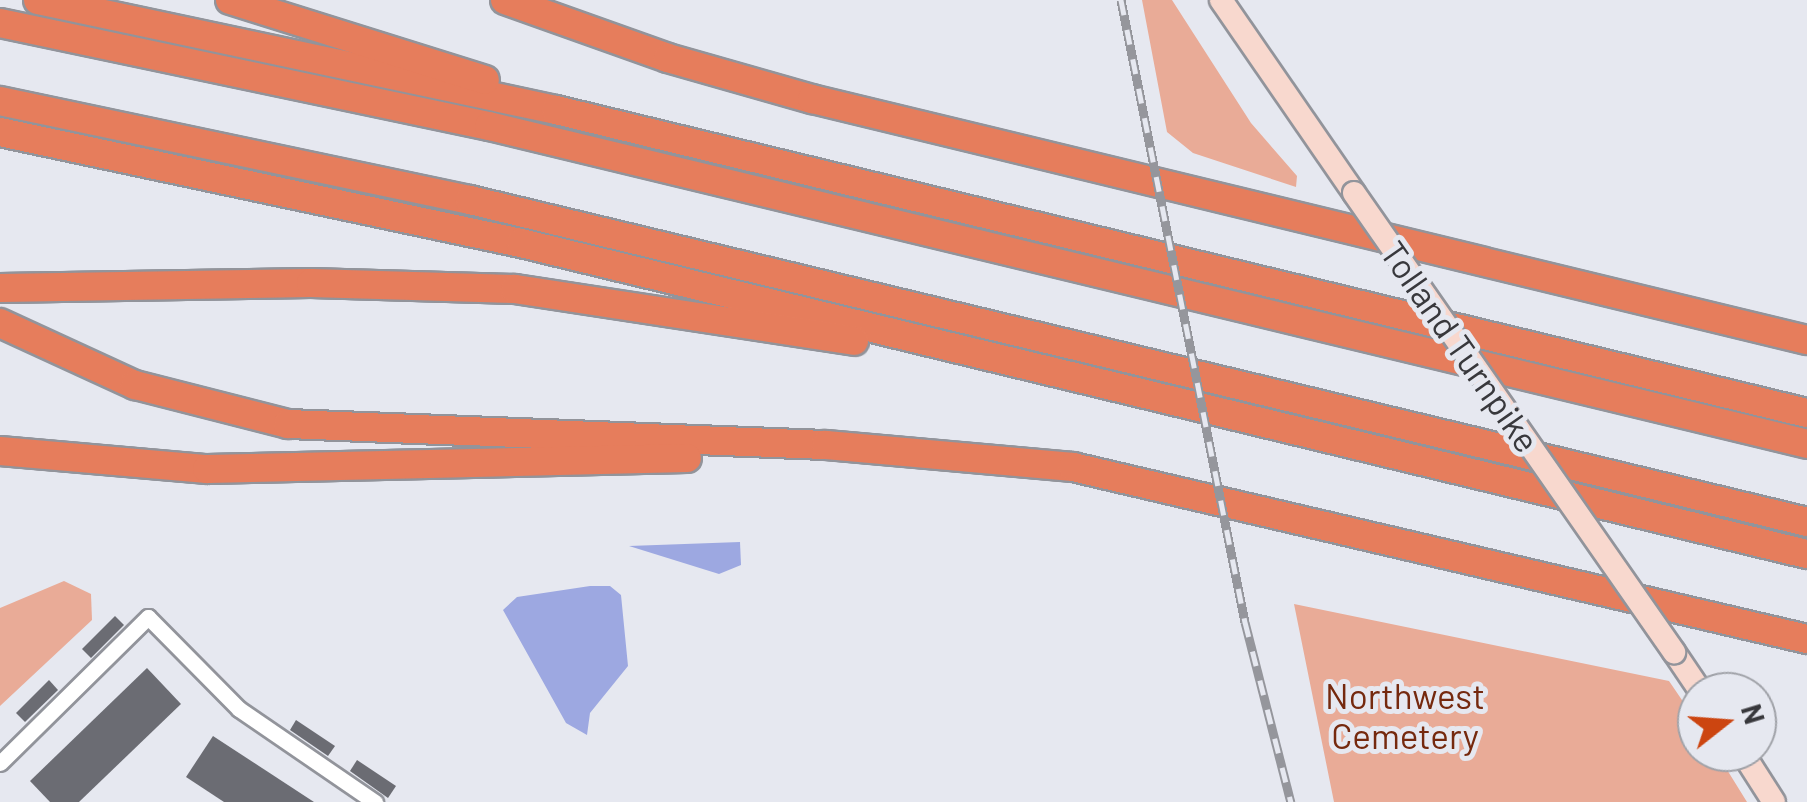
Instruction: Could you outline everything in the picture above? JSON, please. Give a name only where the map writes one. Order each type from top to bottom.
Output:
[{"type":"highway","points":[[38,0],[520,102],[1807,412]]},
{"type":"highway","points":[[230,0],[463,70],[520,102]]},
{"type":"highway","points":[[505,0],[794,94],[1807,340]]},
{"type":"highway","points":[[0,23],[489,126],[1807,444]]},
{"type":"highway","points":[[0,101],[470,200],[1807,522]]},
{"type":"highway","points":[[0,132],[462,230],[1807,554]]},
{"type":"highway","points":[[0,288],[311,282],[515,288],[852,341],[934,342]]},
{"type":"highway","points":[[0,323],[153,392],[303,427],[1007,458],[1137,478],[1807,640]]},
{"type":"highway","points":[[0,451],[207,468],[889,451]]},
{"type":"main road","name":"Tolland Turnpike","points":[[1221,0],[1688,672]]},
{"type":"main road","points":[[1755,772],[1774,802]]},
{"type":"street","points":[[0,763],[148,617],[239,709],[375,802]]},
{"type":"green space","points":[[1142,0],[1172,0],[1251,123],[1297,176],[1296,187],[1193,153],[1167,132]]},
{"type":"green space","points":[[64,581],[91,594],[92,620],[0,706],[0,608]]},
{"type":"green space","name":"Northwest Cemetery","points":[[1294,604],[1669,681],[1677,693],[1677,772],[1728,772],[1747,802],[1334,802]]},
{"type":"water","points":[[740,542],[741,565],[719,574],[629,546]]},
{"type":"water","points":[[610,586],[621,595],[628,666],[590,713],[587,735],[566,723],[503,610],[517,597]]},
{"type":"building","points":[[115,616],[124,625],[91,658],[82,649]]},
{"type":"building","points":[[147,668],[181,704],[79,802],[50,802],[30,781]]},
{"type":"building","points":[[49,680],[58,690],[25,722],[16,713]]},
{"type":"building","points":[[296,720],[335,746],[328,756],[290,730]]},
{"type":"building","points":[[213,736],[314,802],[224,802],[186,777]]},
{"type":"building","points":[[357,760],[396,786],[388,798],[350,771]]},
{"type":"railway","points":[[1121,0],[1245,622],[1291,802]]}]
